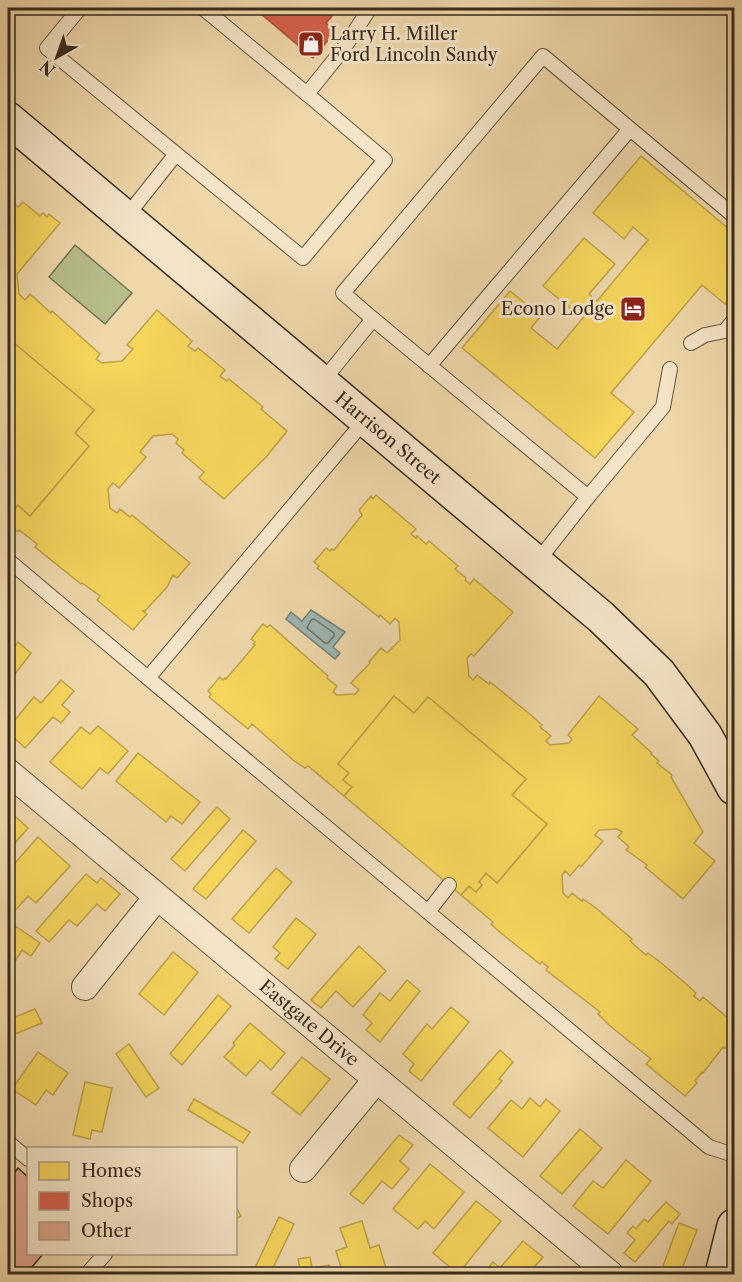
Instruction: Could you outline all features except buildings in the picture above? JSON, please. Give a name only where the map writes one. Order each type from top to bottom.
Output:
[{"type":"street","name":"Harrison Street","points":[[8,119],[601,617],[659,673],[705,735],[735,788]]},
{"type":"street","name":"Eastgate Drive","points":[[8,772],[376,1080],[598,1271]]},
{"type":"street","points":[[84,987],[157,897]]},
{"type":"street","points":[[303,1169],[376,1080]]},
{"type":"street","points":[[722,1275],[735,1226]]},
{"type":"lane","points":[[80,8],[47,48],[303,258],[385,160],[203,8]]},
{"type":"lane","points":[[308,94],[344,48],[370,8]]},
{"type":"lane","points":[[588,497],[343,293],[543,56],[735,216]]},
{"type":"lane","points":[[429,366],[630,129]]},
{"type":"lane","points":[[126,217],[176,154]]},
{"type":"lane","points":[[322,382],[373,318]]},
{"type":"lane","points":[[690,343],[705,335],[725,331],[735,320]]},
{"type":"lane","points":[[537,562],[663,407],[670,369]]},
{"type":"lane","points":[[148,678],[366,419]]},
{"type":"lane","points":[[8,560],[709,1147],[735,1155]]},
{"type":"lane","points":[[428,912],[449,885]]},
{"type":"lane","points":[[8,1142],[27,1158]]},
{"type":"lane","points":[[87,1275],[104,1255]]},
{"type":"green space","points":[[75,245],[132,293],[105,324],[49,277]]},
{"type":"water","points":[[311,610],[345,632],[333,647],[340,653],[335,659],[286,619],[291,612],[302,621]]},
{"type":"place","name":"Larry H. Miller Ford Lincoln Sandy","points":[[311,44]]},
{"type":"place","name":"Econo Lodge","points":[[633,309]]}]
